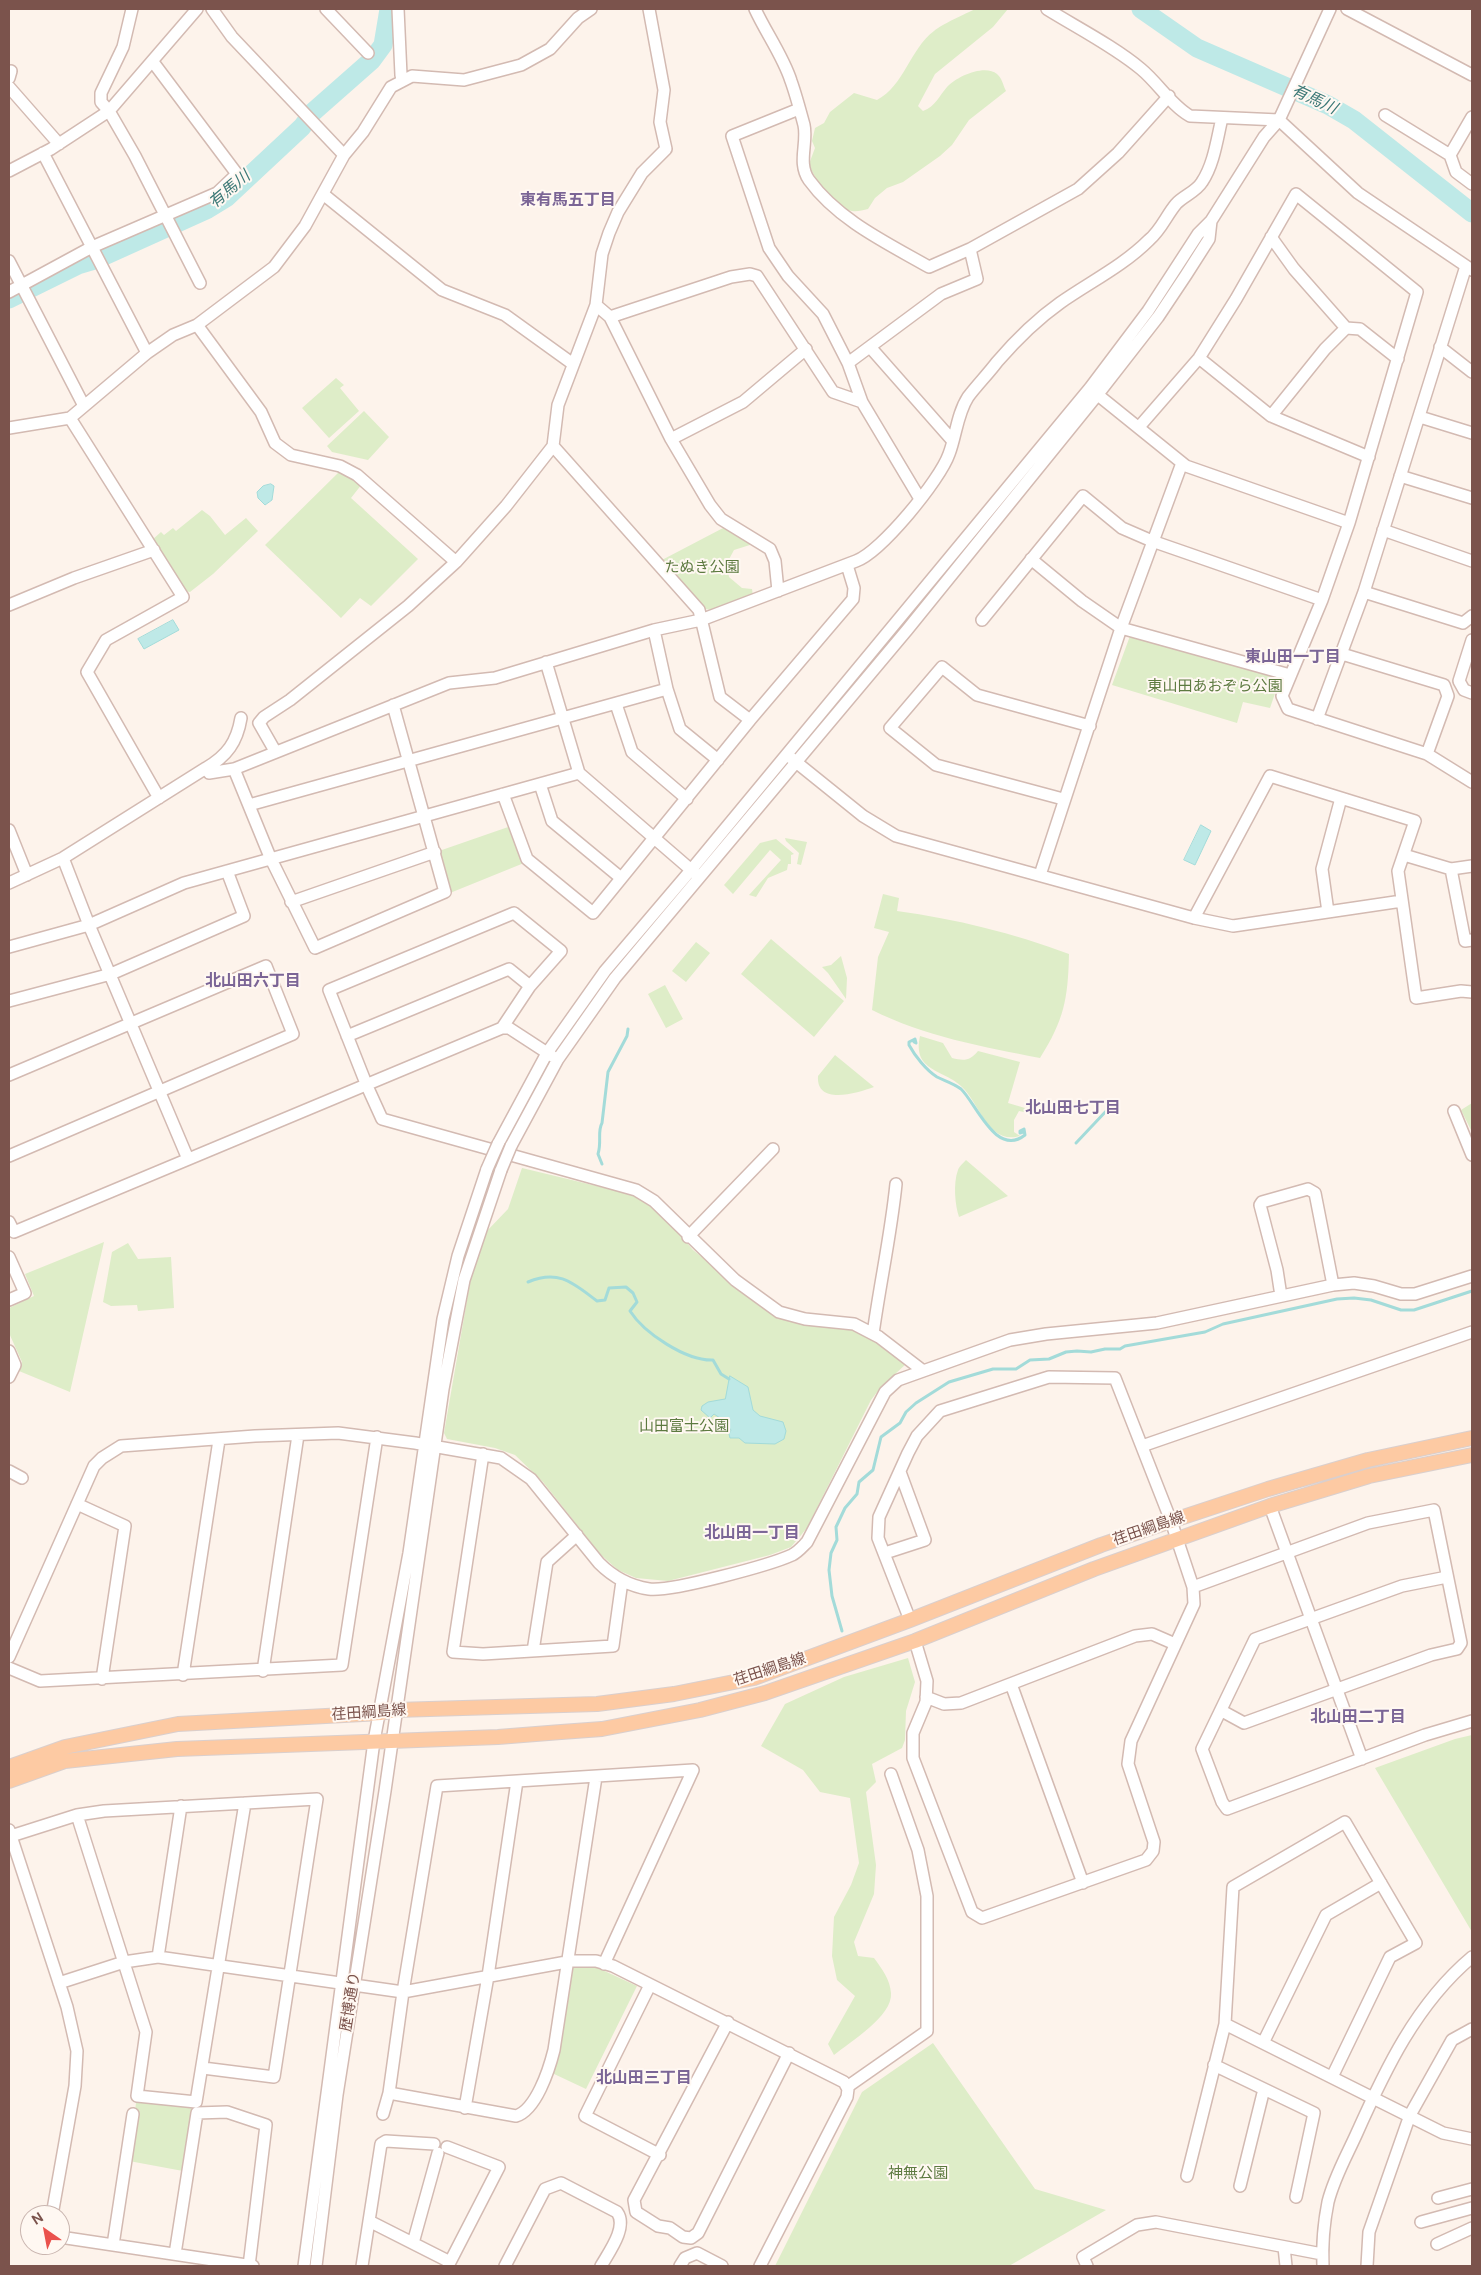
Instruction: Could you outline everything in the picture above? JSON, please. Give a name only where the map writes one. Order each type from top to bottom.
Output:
[{"type":"main road","name":"荏田綱島線","points":[[9,1767],[65,1747],[178,1724],[381,1713],[396,1710],[597,1704],[674,1694],[754,1678],[910,1620],[1101,1545],[1171,1521],[1268,1489],[1368,1460],[1472,1438]]},
{"type":"main road","name":"荏田綱島線","points":[[9,1781],[66,1761],[177,1749],[498,1737],[602,1729],[700,1710],[765,1692],[915,1641],[1094,1569],[1270,1506],[1369,1476],[1472,1455]]},
{"type":"street","points":[[132,9],[124,47],[101,93],[101,102],[109,111],[136,156],[200,284]]},
{"type":"street","points":[[9,171],[43,154],[109,111],[197,9]]},
{"type":"street","points":[[212,9],[232,37],[344,155]]},
{"type":"street","points":[[326,9],[368,53]]},
{"type":"street","points":[[398,9],[400,75],[402,80]]},
{"type":"street","points":[[9,415],[12,427],[70,418],[147,353],[173,335],[197,325],[274,267],[305,226],[344,155],[363,132],[391,87],[412,76],[464,80],[521,65],[550,49],[578,18],[591,9]]},
{"type":"street","points":[[275,751],[259,723],[264,717],[290,700],[400,612],[456,562],[506,506],[553,446],[558,405],[596,304],[602,254],[618,212],[642,173],[666,149],[660,122],[664,90],[649,9]]},
{"type":"street","points":[[756,9],[791,79],[804,128],[804,171],[808,180],[832,205],[856,224],[929,267],[970,249],[1078,189],[1118,153],[1169,96]]},
{"type":"street","points":[[1047,9],[1138,67],[1169,96],[1180,110],[1190,116],[1278,120],[1358,193],[1469,268],[1440,347],[1420,417],[1364,592],[1317,719]]},
{"type":"street","points":[[430,1445],[464,1280],[511,1146],[558,1059],[615,978],[696,873],[792,758],[907,630],[1094,391],[1198,234],[1212,221],[1264,137],[1278,120],[1330,9]]},
{"type":"street","points":[[1347,9],[1472,75]]},
{"type":"street","points":[[9,292],[24,289],[92,247],[217,193],[237,174],[153,62]]},
{"type":"street","points":[[9,86],[59,144]]},
{"type":"street","points":[[799,109],[732,136],[769,248],[788,276],[823,314],[848,363],[862,402],[920,500]]},
{"type":"street","points":[[1385,115],[1450,155],[1456,172],[1472,184]]},
{"type":"street","points":[[1450,155],[1472,117]]},
{"type":"street","points":[[206,768],[209,773],[234,769],[449,683],[495,678],[654,630],[701,620],[847,565],[872,553],[920,500],[949,454],[952,440],[968,398],[1012,345],[1032,324],[1059,303],[1131,256],[1150,240],[1176,204],[1201,184],[1208,170],[1222,118]]},
{"type":"street","points":[[43,154],[147,353]]},
{"type":"street","points":[[323,194],[442,290],[505,315],[573,364]]},
{"type":"street","points":[[1139,427],[1199,358],[1296,194],[1417,292],[1370,458],[1349,522],[1322,600],[1282,696],[1288,709],[1428,754],[1472,782]]},
{"type":"street","points":[[1272,237],[1294,269],[1346,328],[1360,329],[1398,360]]},
{"type":"street","points":[[848,363],[941,294],[977,279],[970,249]]},
{"type":"street","points":[[9,261],[84,406]]},
{"type":"street","points":[[610,317],[731,277],[750,274],[757,276],[833,392],[862,402]]},
{"type":"street","points":[[596,304],[610,317],[671,439],[710,505],[722,519],[770,549],[775,561],[778,591]]},
{"type":"street","points":[[197,325],[261,412],[275,443],[291,455],[340,466],[357,475],[456,562]]},
{"type":"street","points":[[1271,416],[1325,349],[1346,328]]},
{"type":"street","points":[[870,347],[952,440]]},
{"type":"street","points":[[1440,347],[1472,372]]},
{"type":"street","points":[[671,439],[743,402],[806,350]]},
{"type":"street","points":[[1199,358],[1271,416],[1370,458]]},
{"type":"street","points":[[1094,391],[1182,463],[1349,522]]},
{"type":"street","points":[[1420,417],[1472,433]]},
{"type":"street","points":[[70,418],[154,550],[182,598],[106,640],[87,672],[159,798]]},
{"type":"street","points":[[553,446],[699,610],[720,697],[750,720]]},
{"type":"street","points":[[1040,875],[1121,628],[1182,463]]},
{"type":"street","points":[[1400,476],[1472,498]]},
{"type":"street","points":[[982,620],[1083,496],[1122,528],[1152,541],[1322,600]]},
{"type":"street","points":[[1383,530],[1472,561]]},
{"type":"street","points":[[10,602],[154,550]]},
{"type":"street","points":[[1031,559],[1082,601],[1121,628],[1290,674]]},
{"type":"street","points":[[502,794],[528,860],[593,913],[750,720],[853,599],[854,588],[847,565]]},
{"type":"street","points":[[1364,592],[1463,623],[1472,616]]},
{"type":"street","points":[[654,630],[667,689],[680,730],[718,760]]},
{"type":"street","points":[[1472,640],[1459,681],[1464,690],[1472,693]]},
{"type":"street","points":[[1342,654],[1444,685],[1448,696],[1428,754]]},
{"type":"street","points":[[546,662],[561,719],[579,773],[696,873]]},
{"type":"street","points":[[1064,799],[936,766],[890,728],[942,667],[977,695],[1090,726]]},
{"type":"street","points":[[250,805],[667,689]]},
{"type":"street","points":[[616,704],[632,752],[687,799]]},
{"type":"street","points":[[234,769],[270,857],[315,948],[445,892],[393,705]]},
{"type":"street","points":[[9,883],[63,858],[206,768],[232,747],[238,734],[241,718]]},
{"type":"street","points":[[792,758],[863,816],[896,836],[1194,918],[1233,926],[1402,901]]},
{"type":"street","points":[[9,947],[90,924],[184,883],[270,857],[579,773]]},
{"type":"street","points":[[1194,918],[1270,776],[1414,821],[1398,871],[1416,998],[1461,991],[1472,992]]},
{"type":"street","points":[[540,784],[552,821],[621,878]]},
{"type":"street","points":[[1328,912],[1322,869],[1341,798]]},
{"type":"street","points":[[9,830],[27,875]]},
{"type":"street","points":[[291,902],[435,852]]},
{"type":"street","points":[[1404,855],[1451,870],[1472,866]]},
{"type":"street","points":[[63,858],[188,1159]]},
{"type":"street","points":[[9,1001],[111,974],[244,916],[227,870]]},
{"type":"street","points":[[1451,870],[1465,941],[1472,940]]},
{"type":"street","points":[[430,1445],[442,1319],[460,1248],[487,1169],[498,1144],[547,1053],[605,971],[696,873]]},
{"type":"street","points":[[502,1028],[530,986],[561,951],[514,913],[329,990],[382,1119],[636,1190],[654,1202],[688,1237],[735,1280],[779,1312],[806,1319],[854,1324],[873,1334],[922,1370]]},
{"type":"street","points":[[9,1075],[266,966],[293,1034],[9,1156]]},
{"type":"street","points":[[347,1036],[508,969],[530,986]]},
{"type":"street","points":[[9,1222],[14,1232],[502,1028],[509,1028],[558,1059]]},
{"type":"street","points":[[1454,1110],[1472,1154]]},
{"type":"street","points":[[688,1237],[773,1149]]},
{"type":"street","points":[[873,1334],[882,1272],[890,1240],[896,1184]]},
{"type":"street","points":[[1281,1296],[1277,1270],[1260,1205],[1262,1202],[1308,1189],[1315,1193],[1333,1284]]},
{"type":"street","points":[[9,1257],[25,1293],[9,1300]]},
{"type":"street","points":[[9,1657],[94,1466],[102,1458],[121,1446],[254,1436],[298,1436],[338,1433],[430,1445],[501,1458],[531,1478],[599,1563],[622,1581],[651,1589],[666,1589],[753,1568],[794,1554],[807,1542],[885,1392],[898,1380],[922,1370],[1010,1340],[1046,1334],[1157,1323],[1333,1284],[1374,1286],[1401,1294],[1415,1294],[1472,1276]]},
{"type":"street","points":[[1142,1446],[1472,1332]]},
{"type":"street","points":[[9,1351],[15,1365],[9,1377]]},
{"type":"street","points":[[910,1620],[878,1538],[879,1517],[917,1436],[940,1411],[1049,1377],[1115,1378],[1171,1521],[1193,1587],[1194,1604],[1131,1741],[1128,1764],[1152,1833],[1153,1851],[1146,1860],[982,1918],[972,1912],[913,1758],[912,1733],[926,1697],[927,1681],[915,1641]]},
{"type":"street","points":[[263,1671],[298,1436]]},
{"type":"street","points":[[9,1668],[40,1681],[263,1671],[342,1665],[377,1437]]},
{"type":"street","points":[[183,1675],[219,1440]]},
{"type":"street","name":"歴博通り","points":[[304,2266],[348,1983],[385,1791],[430,1445]]},
{"type":"street","name":"歴博通り","points":[[316,2266],[337,2095],[374,1741],[381,1713],[408,1553],[430,1445]]},
{"type":"street","points":[[483,1454],[453,1652],[484,1654],[614,1646],[622,1581]]},
{"type":"street","points":[[9,1471],[22,1478]]},
{"type":"street","points":[[885,1553],[925,1540],[900,1472]]},
{"type":"street","points":[[77,1504],[125,1526],[102,1679]]},
{"type":"street","points":[[1270,1506],[1362,1759]]},
{"type":"street","points":[[1193,1587],[1368,1523],[1434,1510],[1460,1643],[1457,1649],[1432,1655],[1336,1688],[1244,1723],[1222,1711]]},
{"type":"street","points":[[533,1651],[547,1562],[577,1535]]},
{"type":"street","points":[[1447,1577],[1402,1586],[1311,1618],[1256,1640],[1202,1749],[1222,1802],[1227,1809],[1425,1735],[1472,1721]]},
{"type":"street","points":[[926,1697],[944,1704],[961,1703],[1135,1636],[1152,1634],[1175,1644]]},
{"type":"street","points":[[1011,1684],[1083,1882]]},
{"type":"street","points":[[384,2114],[389,2093],[403,1992],[437,1786],[693,1770],[604,1964]]},
{"type":"street","points":[[847,2087],[927,2031],[927,1896],[918,1850],[891,1774]]},
{"type":"street","points":[[389,2093],[516,2116],[522,2114],[529,2107],[548,2071],[568,1962],[596,1777]]},
{"type":"street","points":[[465,2108],[488,1976],[517,1781]]},
{"type":"street","points":[[54,2205],[75,2086],[77,2051],[73,2029],[59,1983],[10,1832],[77,1815],[104,1811],[317,1799],[274,2077],[203,2068]]},
{"type":"street","points":[[77,1815],[146,2032],[137,2096],[196,2102],[245,1803]]},
{"type":"street","points":[[158,1957],[181,1806]]},
{"type":"street","points":[[1187,2176],[1225,2024],[1233,1887],[1345,1822],[1416,1943],[1390,1957],[1332,2077]]},
{"type":"street","points":[[1263,2043],[1326,1915],[1381,1883]]},
{"type":"street","points":[[59,1983],[124,1962],[158,1957],[403,1992],[568,1962],[596,1961],[604,1964],[728,2022],[844,2082],[847,2087],[847,2097],[760,2266]]},
{"type":"street","points":[[1323,2266],[1322,2254],[1328,2203],[1335,2179],[1373,2096],[1397,2050],[1424,2008],[1472,1958]]},
{"type":"street","points":[[650,1985],[585,2116],[660,2154]]},
{"type":"street","points":[[728,2022],[660,2154],[634,2200],[636,2212],[658,2226],[670,2228],[683,2238],[691,2238],[698,2233],[789,2053]]},
{"type":"street","points":[[1225,2024],[1373,2096],[1443,2133],[1472,2139]]},
{"type":"street","points":[[1367,2266],[1369,2232],[1410,2115],[1452,2040],[1472,2029]]},
{"type":"street","points":[[1214,2065],[1314,2114],[1296,2197]]},
{"type":"street","points":[[1240,2186],[1264,2089]]},
{"type":"street","points":[[175,2254],[197,2114],[227,2112],[266,2125],[249,2266]]},
{"type":"street","points":[[113,2245],[133,2114]]},
{"type":"street","points":[[362,2266],[381,2144],[386,2141],[440,2148],[499,2167],[449,2264],[370,2221]]},
{"type":"street","points":[[413,2243],[440,2148]]},
{"type":"street","points":[[505,2266],[545,2190],[561,2183],[617,2212],[621,2217],[621,2228],[601,2266]]},
{"type":"street","points":[[1438,2198],[1472,2189]]},
{"type":"street","points":[[1421,2222],[1472,2208]]},
{"type":"street","points":[[1087,2266],[1083,2257],[1137,2225],[1156,2222],[1322,2254]]},
{"type":"street","points":[[1436,2244],[1472,2228]]},
{"type":"street","points":[[70,2239],[253,2266]]},
{"type":"street","points":[[1284,2246],[1286,2266]]},
{"type":"street","points":[[680,2266],[684,2258],[697,2253],[722,2266]]},
{"type":"green space","points":[[976,9],[1008,9],[993,27],[935,74],[918,106],[923,111],[927,109],[957,79],[979,71],[992,71],[997,74],[1006,91],[969,120],[952,145],[940,156],[903,182],[887,188],[875,198],[868,209],[852,211],[838,205],[820,185],[809,164],[815,148],[812,141],[815,128],[824,123],[830,112],[854,93],[877,100],[886,94],[901,77],[919,47],[934,31]]},
{"type":"green space","points":[[336,378],[344,385],[340,388],[359,411],[329,438],[302,408]]},
{"type":"green space","points":[[364,411],[389,437],[368,460],[332,452],[327,446]]},
{"type":"green space","points":[[339,472],[362,484],[351,498],[418,559],[371,606],[360,598],[341,618],[265,545]]},
{"type":"green space","points":[[202,510],[210,516],[225,535],[246,518],[258,531],[213,574],[190,592],[185,591],[152,540],[161,532],[164,535],[173,528],[176,531]]},
{"type":"green space","name":"たぬき公園","points":[[725,527],[753,544],[734,550],[727,563],[729,577],[742,588],[752,589],[753,596],[710,610],[702,608],[660,561]]},
{"type":"green space","name":"東山田あおぞら公園","points":[[1130,636],[1281,676],[1270,708],[1243,702],[1237,723],[1112,685]]},
{"type":"green space","points":[[511,826],[524,863],[450,893],[439,851]]},
{"type":"green space","points":[[785,838],[807,842],[801,865],[797,864],[799,853]]},
{"type":"green space","points":[[776,839],[794,854],[791,855],[791,864],[788,864],[787,870],[768,878],[756,897],[749,895],[781,860],[770,850],[733,894],[724,885],[760,843]]},
{"type":"green space","points":[[883,894],[899,898],[897,911],[941,918],[984,928],[1069,954],[1066,997],[1063,1009],[1055,1032],[1040,1058],[933,1034],[872,1010],[878,957],[889,932],[874,928]]},
{"type":"green space","points":[[771,939],[844,1001],[814,1037],[741,974]]},
{"type":"green space","points":[[696,942],[710,953],[686,982],[672,971]]},
{"type":"green space","points":[[841,956],[847,978],[846,999],[822,967],[831,965]]},
{"type":"green space","points":[[665,985],[683,1019],[666,1028],[648,994]]},
{"type":"green space","points":[[920,1036],[943,1043],[952,1058],[966,1059],[972,1057],[978,1051],[1020,1062],[1008,1103],[1025,1108],[1024,1112],[1019,1111],[1014,1120],[1014,1132],[1020,1136],[1009,1137],[1000,1135],[992,1129],[962,1087],[925,1063],[919,1048]]},
{"type":"green space","points":[[835,1055],[874,1087],[839,1095],[824,1091],[819,1085],[818,1076]]},
{"type":"green space","points":[[1472,1103],[1472,1132],[1461,1110]]},
{"type":"green space","points":[[966,1160],[1008,1196],[959,1217],[956,1206],[955,1181],[961,1165]]},
{"type":"green space","name":"山田富士公園","points":[[522,1168],[634,1195],[659,1210],[693,1250],[771,1312],[849,1328],[872,1338],[906,1364],[881,1387],[871,1400],[807,1528],[791,1547],[770,1555],[668,1581],[636,1578],[618,1570],[600,1554],[543,1482],[515,1455],[495,1448],[447,1439],[444,1433],[471,1277],[485,1233],[508,1209]]},
{"type":"green space","points":[[104,1242],[70,1392],[19,1371],[22,1362],[9,1333],[9,1308],[34,1296],[25,1274]]},
{"type":"green space","points":[[128,1243],[138,1259],[171,1257],[174,1308],[138,1311],[137,1305],[111,1306],[103,1302],[112,1252]]},
{"type":"green space","points":[[908,1658],[915,1682],[906,1711],[905,1740],[902,1748],[872,1764],[876,1782],[866,1792],[876,1865],[874,1894],[854,1942],[858,1956],[874,1958],[885,1974],[891,1993],[890,2002],[885,2011],[869,2028],[834,2055],[828,2044],[855,1996],[837,1980],[832,1956],[834,1917],[851,1885],[859,1863],[850,1798],[820,1792],[803,1770],[761,1746],[785,1704],[844,1677]]},
{"type":"green space","points":[[1472,1735],[1472,1932],[1375,1768],[1455,1739]]},
{"type":"green space","points":[[580,1965],[598,1968],[637,1986],[586,2089],[552,2073],[571,1966]]},
{"type":"green space","name":"神無公園","points":[[933,2043],[1035,2189],[1106,2210],[1009,2266],[775,2266],[862,2092]]},
{"type":"green space","points":[[141,2100],[190,2106],[194,2112],[183,2171],[129,2161],[136,2103]]},
{"type":"water","points":[[271,484],[274,486],[272,500],[265,505],[258,498],[257,492],[263,486]]},
{"type":"water","points":[[173,620],[179,630],[144,649],[138,639]]},
{"type":"water","points":[[1201,825],[1211,831],[1195,865],[1184,860]]},
{"type":"water","points":[[730,1376],[748,1387],[753,1410],[760,1416],[783,1422],[786,1431],[784,1439],[775,1444],[745,1443],[739,1438],[730,1438],[731,1430],[723,1420],[714,1414],[710,1418],[701,1410],[702,1406],[708,1402],[725,1399]]},
{"type":"waterway","name":"有馬川","points":[[9,299],[78,265],[95,260],[208,209],[226,198],[302,127],[313,112],[372,60],[383,45],[389,9]]},
{"type":"waterway","name":"有馬川","points":[[1141,9],[1197,48],[1328,105],[1354,120],[1472,213]]},
{"type":"waterway","points":[[602,1164],[598,1154],[608,1072],[627,1036],[628,1029]]},
{"type":"waterway","points":[[914,1042],[916,1043],[915,1039],[909,1042],[909,1045],[914,1054],[929,1071],[961,1089],[980,1116],[996,1134],[1005,1139],[1015,1140],[1025,1135],[1024,1129],[1020,1131],[1020,1133],[1023,1132]]},
{"type":"waterway","points":[[1076,1143],[1109,1108]]},
{"type":"waterway","points":[[528,1282],[548,1277],[565,1280],[597,1301],[605,1300],[609,1288],[626,1287],[633,1293],[637,1302],[630,1311],[645,1328],[679,1351],[702,1359],[713,1360],[721,1374],[729,1379]]},
{"type":"waterway","points":[[842,1631],[832,1596],[829,1570],[831,1553],[837,1540],[836,1527],[845,1508],[857,1494],[859,1482],[873,1470],[881,1437],[900,1423],[906,1412],[916,1403],[949,1382],[993,1369],[1016,1369],[1030,1360],[1049,1359],[1066,1352],[1120,1349],[1125,1346],[1205,1332],[1223,1324],[1337,1299],[1371,1300],[1401,1310],[1414,1310],[1472,1291]]},
{"type":"district","name":"東有馬五丁目","points":[[568,201]]},
{"type":"district","name":"東山田一丁目","points":[[1293,658]]},
{"type":"district","name":"北山田六丁目","points":[[253,982]]},
{"type":"district","name":"北山田七丁目","points":[[1073,1109]]},
{"type":"district","name":"北山田一丁目","points":[[752,1534]]},
{"type":"district","name":"北山田二丁目","points":[[1358,1718]]},
{"type":"district","name":"北山田三丁目","points":[[644,2079]]}]
